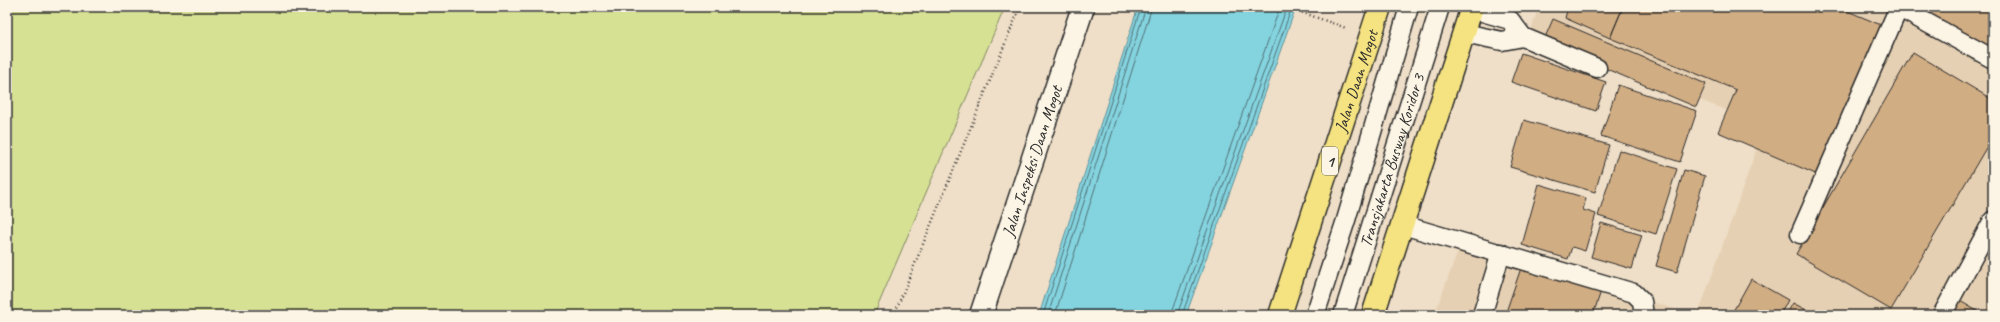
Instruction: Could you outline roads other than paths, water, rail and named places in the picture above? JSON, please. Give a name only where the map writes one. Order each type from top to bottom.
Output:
[{"type":"highway","name":"Jalan Daan Mogot","points":[[1280,315],[1380,7]]},
{"type":"highway","points":[[1373,315],[1472,8]]},
{"type":"street","name":"Jalan Inspeksi Daan Mogot","points":[[981,315],[1083,7]]},
{"type":"lane","name":"Transjakarta Busway Koridor 3","points":[[1315,315],[1346,220],[1410,7]]},
{"type":"lane","name":"Transjakarta Busway Koridor 3","points":[[1343,315],[1440,7]]},
{"type":"lane","points":[[1800,234],[1898,7],[1993,59]]},
{"type":"lane","points":[[1472,8],[1510,20],[1523,37],[1597,68]]},
{"type":"lane","points":[[1464,33],[1502,41],[1523,37]]},
{"type":"lane","points":[[1942,315],[1993,220]]},
{"type":"lane","points":[[1403,225],[1634,293],[1642,301],[1644,315]]},
{"type":"lane","points":[[1482,315],[1501,253]]},
{"type":"water","points":[[1138,7],[1296,7],[1186,315],[1039,315]]}]
